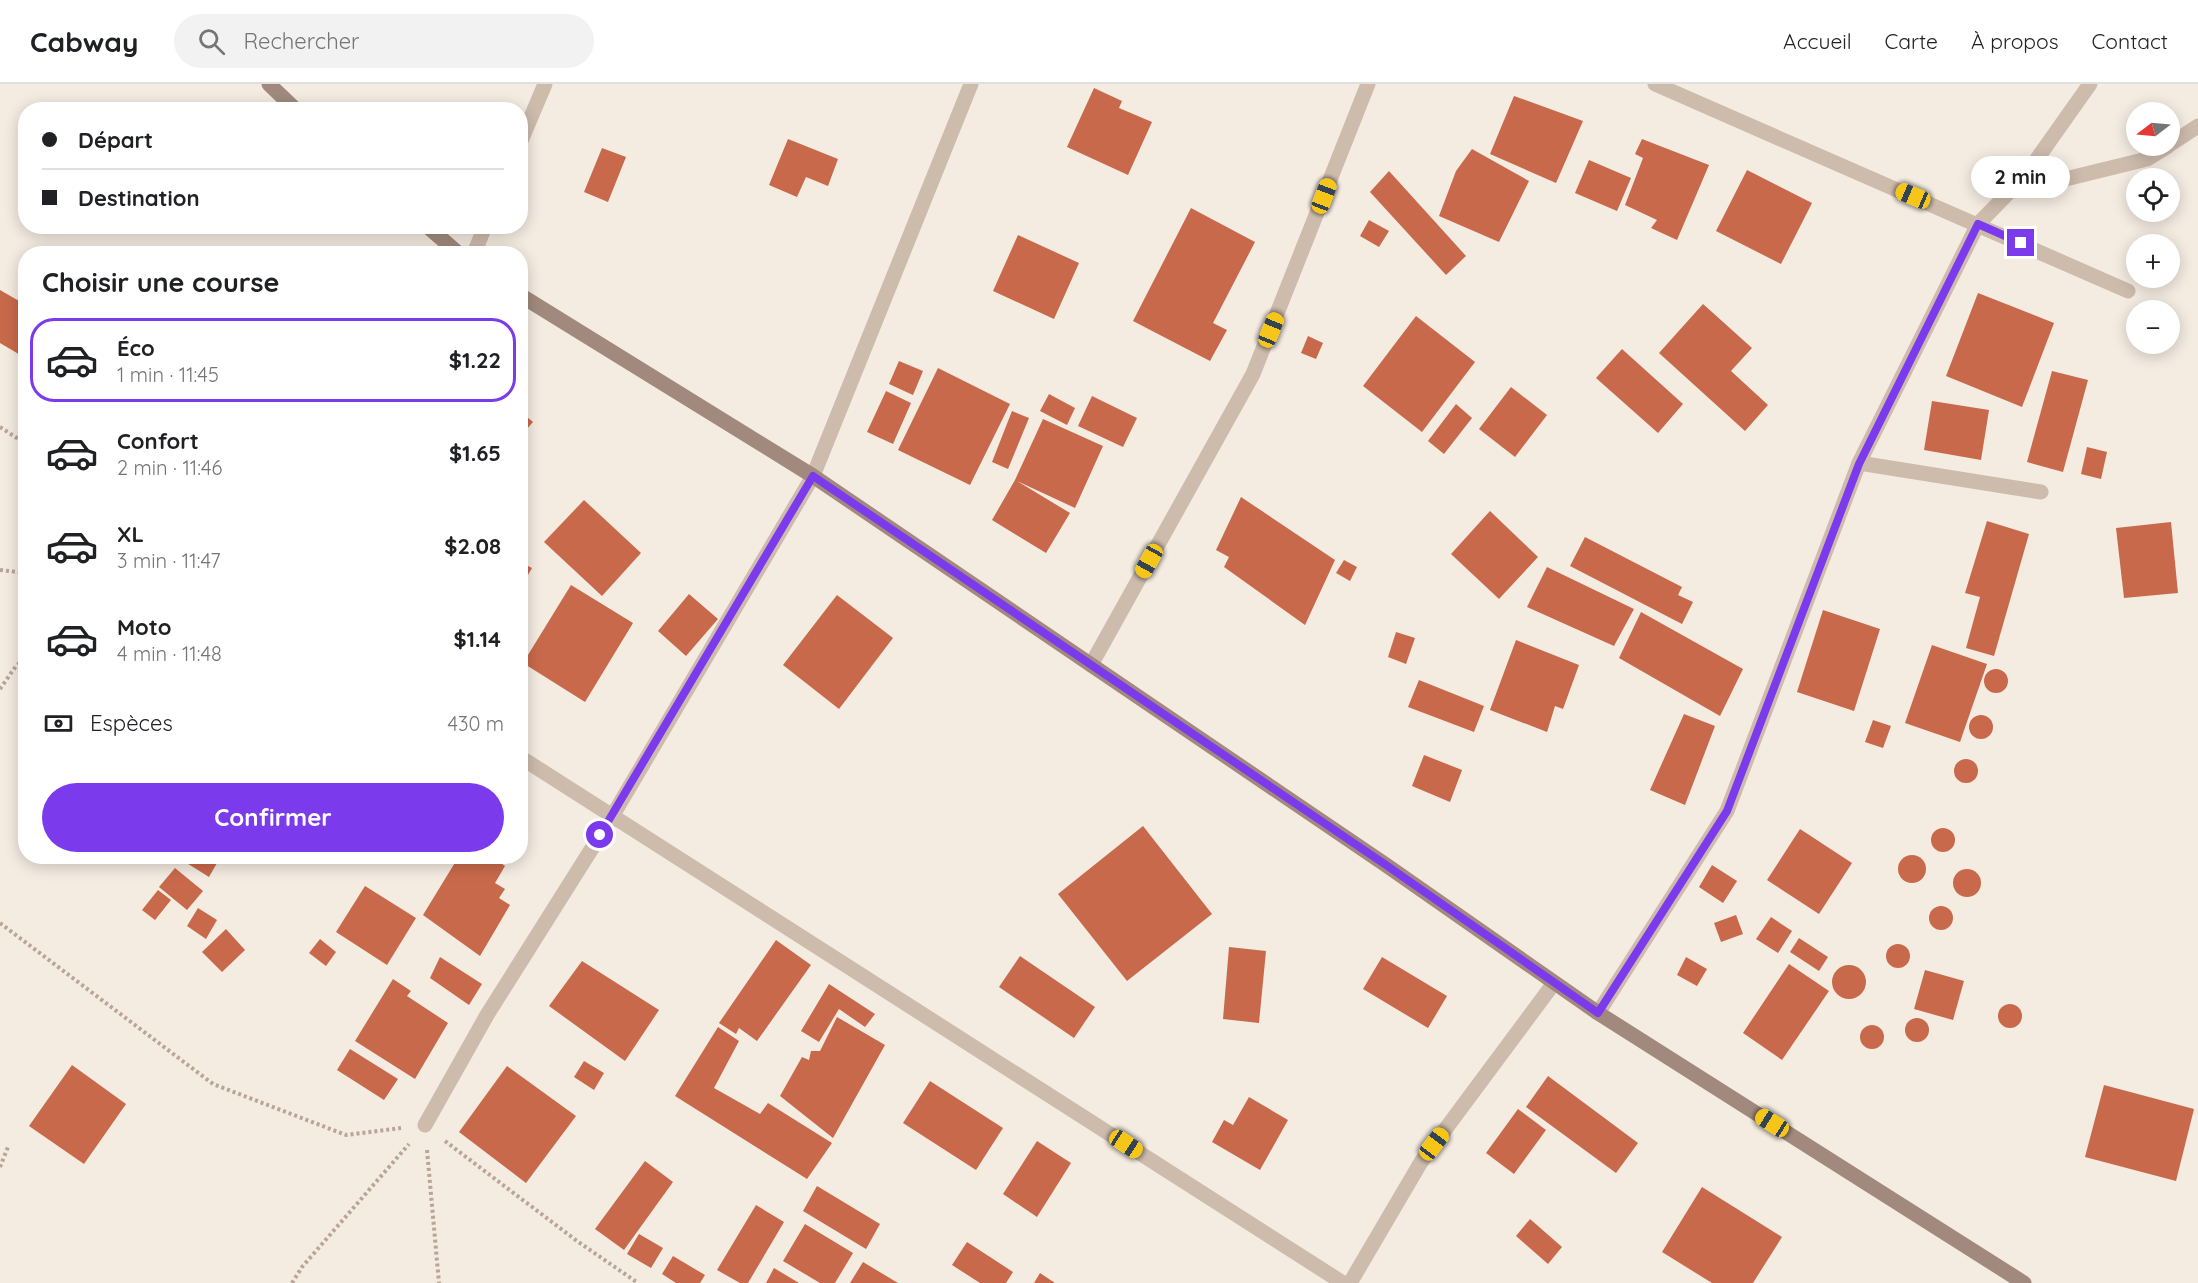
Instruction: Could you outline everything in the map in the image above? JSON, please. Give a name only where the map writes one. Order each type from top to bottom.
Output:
[{"type":"main road","points":[[269,84],[288,102]]},
{"type":"main road","points":[[437,234],[450,246]]},
{"type":"main road","points":[[528,300],[813,476],[1386,865],[1598,1013],[2024,1283]]},
{"type":"street","points":[[528,124],[545,84]]},
{"type":"street","points":[[425,1125],[488,1015],[613,815],[813,476],[971,84]]},
{"type":"street","points":[[1091,665],[1253,374],[1368,84]]},
{"type":"street","points":[[1654,84],[2128,291]]},
{"type":"street","points":[[1598,1013],[1727,811],[1859,464],[1978,224],[2025,176],[2090,84]]},
{"type":"street","points":[[2180,137],[2198,126]]},
{"type":"street","points":[[2025,176],[2021,190],[2152,156]]},
{"type":"street","points":[[1859,464],[2041,492]]},
{"type":"street","points":[[528,763],[613,815],[1343,1283]]},
{"type":"street","points":[[1350,1283],[1421,1162],[1554,983]]},
{"type":"path","points":[[0,427],[18,439]]},
{"type":"path","points":[[0,570],[18,572]]},
{"type":"path","points":[[0,689],[18,664]]},
{"type":"path","points":[[0,923],[213,1084],[346,1135],[425,1125],[577,1241],[638,1283]]},
{"type":"path","points":[[292,1283],[302,1267],[425,1125]]},
{"type":"path","points":[[425,1125],[439,1283]]},
{"type":"path","points":[[0,1167],[8,1147]]},
{"type":"building","points":[[1094,88],[1122,101],[1119,108],[1152,122],[1128,175],[1067,147]]},
{"type":"building","points":[[1514,96],[1583,121],[1556,183],[1490,154]]},
{"type":"building","points":[[788,139],[838,159],[828,186],[806,177],[797,197],[769,185]]},
{"type":"building","points":[[1642,139],[1709,165],[1677,240],[1651,228],[1657,220],[1625,205],[1643,158],[1635,154]]},
{"type":"building","points":[[602,148],[626,157],[608,202],[584,192]]},
{"type":"building","points":[[1472,149],[1529,181],[1499,242],[1439,216],[1456,171]]},
{"type":"building","points":[[1589,160],[1631,178],[1617,211],[1575,193]]},
{"type":"building","points":[[1747,170],[1812,203],[1781,264],[1716,231]]},
{"type":"building","points":[[1389,171],[1466,256],[1446,275],[1370,192]]},
{"type":"building","points":[[1191,208],[1255,242],[1213,323],[1227,330],[1210,361],[1133,321]]},
{"type":"building","points":[[1369,220],[1389,231],[1379,247],[1360,236]]},
{"type":"building","points":[[1018,235],[1079,263],[1054,319],[993,291]]},
{"type":"building","points":[[0,290],[18,300],[18,354],[0,343]]},
{"type":"building","points":[[1978,293],[2054,323],[2022,407],[1946,376]]},
{"type":"building","points":[[1703,304],[1752,348],[1731,371],[1768,405],[1745,431],[1659,353]]},
{"type":"building","points":[[1416,316],[1475,362],[1422,432],[1363,386]]},
{"type":"building","points":[[1308,336],[1323,343],[1316,359],[1301,353]]},
{"type":"building","points":[[1622,349],[1683,404],[1658,433],[1596,378]]},
{"type":"building","points":[[899,361],[923,371],[913,395],[889,384]]},
{"type":"building","points":[[938,368],[1010,404],[970,485],[898,450]]},
{"type":"building","points":[[2052,371],[2088,380],[2063,472],[2027,462]]},
{"type":"building","points":[[1511,387],[1547,415],[1515,457],[1479,429]]},
{"type":"building","points":[[886,391],[911,403],[893,444],[867,432]]},
{"type":"building","points":[[1049,394],[1075,408],[1067,425],[1040,411]]},
{"type":"building","points":[[1092,396],[1137,418],[1123,447],[1078,426]]},
{"type":"building","points":[[1932,401],[1989,410],[1981,460],[1924,450]]},
{"type":"building","points":[[1456,404],[1472,418],[1444,454],[1428,441]]},
{"type":"building","points":[[1012,411],[1029,418],[1008,469],[992,462]]},
{"type":"building","points":[[528,418],[533,422],[528,428]]},
{"type":"building","points":[[1043,419],[1103,446],[1075,508],[1017,481],[1070,513],[1046,553],[992,520],[1015,480]]},
{"type":"building","points":[[2087,447],[2107,452],[2101,479],[2081,474]]},
{"type":"building","points":[[1241,497],[1335,560],[1305,625],[1224,567],[1229,557],[1216,550]]},
{"type":"building","points":[[584,500],[641,553],[602,596],[544,542]]},
{"type":"building","points":[[1490,511],[1538,557],[1499,599],[1451,554]]},
{"type":"building","points":[[1987,521],[2029,534],[1994,656],[1966,648],[1980,597],[1965,593]]},
{"type":"building","points":[[2171,522],[2178,593],[2124,598],[2116,528]]},
{"type":"building","points":[[1585,537],[1682,587],[1678,595],[1693,602],[1682,624],[1570,566]]},
{"type":"building","points":[[1344,560],[1357,567],[1350,581],[1336,573]]},
{"type":"building","points":[[1547,567],[1634,609],[1614,646],[1527,607]]},
{"type":"building","points":[[571,585],[633,623],[585,702],[528,666],[528,655]]},
{"type":"building","points":[[689,594],[718,619],[686,656],[658,631]]},
{"type":"building","points":[[837,595],[893,638],[839,709],[783,665]]},
{"type":"building","points":[[1823,610],[1880,629],[1854,711],[1797,692]]},
{"type":"building","points":[[1641,612],[1743,669],[1720,716],[1619,658]]},
{"type":"building","points":[[1396,632],[1415,638],[1406,664],[1388,657]]},
{"type":"building","points":[[1516,640],[1579,665],[1563,709],[1555,706],[1547,732],[1490,710]]},
{"type":"building","points":[[1932,645],[1987,664],[1960,742],[1905,723]]},
{"type":"building","points":[[1996,669],[2005,672],[2008,681],[2005,690],[1996,693],[1987,690],[1984,681],[1987,672]]},
{"type":"building","points":[[1419,680],[1484,706],[1474,732],[1408,707]]},
{"type":"building","points":[[1684,714],[1715,726],[1685,805],[1650,790]]},
{"type":"building","points":[[1981,715],[1986,716],[1992,722],[1992,732],[1986,738],[1981,739],[1976,738],[1970,732],[1969,727],[1970,722],[1976,716]]},
{"type":"building","points":[[1873,720],[1891,726],[1883,748],[1865,742]]},
{"type":"building","points":[[1424,755],[1462,770],[1450,802],[1412,786]]},
{"type":"building","points":[[1966,759],[1971,760],[1977,766],[1977,776],[1971,782],[1966,783],[1961,782],[1955,776],[1954,771],[1955,766],[1961,760]]},
{"type":"building","points":[[1143,826],[1212,914],[1127,981],[1058,894]]},
{"type":"building","points":[[1943,828],[1948,829],[1954,835],[1954,845],[1948,851],[1943,852],[1938,851],[1932,845],[1931,840],[1932,835],[1938,829]]},
{"type":"building","points":[[1800,829],[1852,863],[1819,914],[1767,880]]},
{"type":"building","points":[[1912,855],[1922,859],[1926,869],[1922,879],[1912,883],[1902,879],[1898,869],[1902,859]]},
{"type":"building","points":[[188,864],[216,864],[209,877]]},
{"type":"building","points":[[454,864],[502,864],[505,866],[495,883],[505,889],[499,898],[510,905],[480,956],[423,915]]},
{"type":"building","points":[[1712,865],[1737,881],[1723,903],[1699,887]]},
{"type":"building","points":[[175,868],[203,891],[187,910],[159,887]]},
{"type":"building","points":[[1967,869],[1977,873],[1981,883],[1977,893],[1967,897],[1957,893],[1953,883],[1957,873]]},
{"type":"building","points":[[365,886],[416,918],[387,965],[336,932]]},
{"type":"building","points":[[158,890],[171,900],[155,920],[142,910]]},
{"type":"building","points":[[1941,906],[1946,907],[1952,913],[1952,923],[1946,929],[1941,930],[1936,929],[1930,923],[1929,918],[1930,913],[1936,907]]},
{"type":"building","points":[[198,908],[217,920],[206,939],[187,926]]},
{"type":"building","points":[[1736,915],[1743,934],[1721,942],[1714,923]]},
{"type":"building","points":[[1771,917],[1792,931],[1778,953],[1756,939]]},
{"type":"building","points":[[226,929],[245,950],[222,972],[202,952]]},
{"type":"building","points":[[1799,938],[1828,957],[1819,971],[1790,952]]},
{"type":"building","points":[[320,939],[336,952],[326,966],[309,953]]},
{"type":"building","points":[[776,940],[811,965],[757,1041],[739,1028],[736,1034],[719,1023]]},
{"type":"building","points":[[1898,944],[1903,945],[1909,951],[1909,961],[1903,967],[1898,968],[1893,967],[1887,961],[1886,956],[1887,951],[1893,945]]},
{"type":"building","points":[[1229,947],[1266,951],[1259,1023],[1223,1019]]},
{"type":"building","points":[[1020,956],[1095,1007],[1074,1038],[999,987]]},
{"type":"building","points":[[440,957],[482,984],[469,1005],[430,978]]},
{"type":"building","points":[[1382,957],[1447,996],[1428,1028],[1363,989]]},
{"type":"building","points":[[1686,957],[1707,969],[1697,986],[1677,975]]},
{"type":"building","points":[[582,961],[659,1010],[625,1061],[549,1006]]},
{"type":"building","points":[[1789,964],[1829,991],[1782,1060],[1743,1033]]},
{"type":"building","points":[[1849,965],[1861,970],[1866,982],[1861,994],[1849,999],[1837,994],[1832,982],[1837,970]]},
{"type":"building","points":[[1925,970],[1964,981],[1953,1020],[1914,1009]]},
{"type":"building","points":[[393,979],[411,991],[407,996],[448,1023],[415,1079],[355,1041]]},
{"type":"building","points":[[829,984],[875,1014],[865,1027],[839,1009],[819,1042],[801,1031]]},
{"type":"building","points":[[2010,1004],[2015,1005],[2021,1011],[2021,1021],[2015,1027],[2010,1028],[2005,1027],[1999,1021],[1998,1016],[1999,1011],[2005,1005]]},
{"type":"building","points":[[837,1017],[885,1045],[833,1138],[780,1096],[802,1057],[809,1060],[811,1051],[820,1051]]},
{"type":"building","points":[[1917,1018],[1922,1019],[1928,1025],[1928,1035],[1922,1041],[1917,1042],[1912,1041],[1906,1035],[1905,1030],[1906,1025],[1912,1019]]},
{"type":"building","points":[[1872,1025],[1877,1026],[1883,1032],[1883,1042],[1877,1048],[1872,1049],[1867,1048],[1861,1042],[1860,1037],[1861,1032],[1867,1026]]},
{"type":"building","points":[[718,1027],[739,1041],[714,1088],[760,1114],[768,1103],[832,1143],[807,1179],[675,1096]]},
{"type":"building","points":[[350,1049],[398,1079],[384,1100],[337,1070]]},
{"type":"building","points":[[584,1061],[604,1073],[594,1090],[574,1077]]},
{"type":"building","points":[[72,1065],[126,1104],[84,1164],[29,1126]]},
{"type":"building","points":[[507,1066],[576,1116],[526,1183],[459,1132]]},
{"type":"building","points":[[1548,1076],[1638,1143],[1616,1173],[1526,1107]]},
{"type":"building","points":[[930,1081],[1003,1128],[976,1170],[903,1123]]},
{"type":"building","points":[[2104,1085],[2194,1109],[2176,1181],[2085,1157]]},
{"type":"building","points":[[1249,1097],[1288,1120],[1260,1170],[1212,1142],[1224,1120],[1233,1125]]},
{"type":"building","points":[[1518,1109],[1546,1130],[1514,1174],[1486,1153]]},
{"type":"building","points":[[1037,1141],[1071,1163],[1037,1217],[1003,1194]]},
{"type":"building","points":[[645,1161],[673,1182],[624,1250],[595,1229]]},
{"type":"building","points":[[817,1186],[880,1224],[866,1249],[803,1211]]},
{"type":"building","points":[[1702,1187],[1782,1237],[1753,1283],[1712,1283],[1662,1252]]},
{"type":"building","points":[[756,1205],[784,1222],[748,1283],[740,1283],[717,1270]]},
{"type":"building","points":[[1530,1219],[1562,1247],[1548,1264],[1516,1236]]},
{"type":"building","points":[[805,1224],[853,1253],[835,1283],[820,1283],[783,1261]]},
{"type":"building","points":[[639,1234],[663,1248],[651,1268],[627,1254]]},
{"type":"building","points":[[967,1242],[1013,1272],[1006,1283],[980,1283],[952,1265]]},
{"type":"building","points":[[673,1256],[705,1275],[700,1283],[676,1283],[662,1274]]},
{"type":"building","points":[[863,1262],[898,1283],[850,1283]]},
{"type":"building","points":[[774,1268],[799,1283],[766,1283]]},
{"type":"building","points":[[1040,1273],[1055,1283],[1034,1283]]},
{"type":"route","points":[[600,835],[813,476],[1386,865],[1598,1013],[1727,811],[1859,464],[1978,224],[2021,243]]}]
